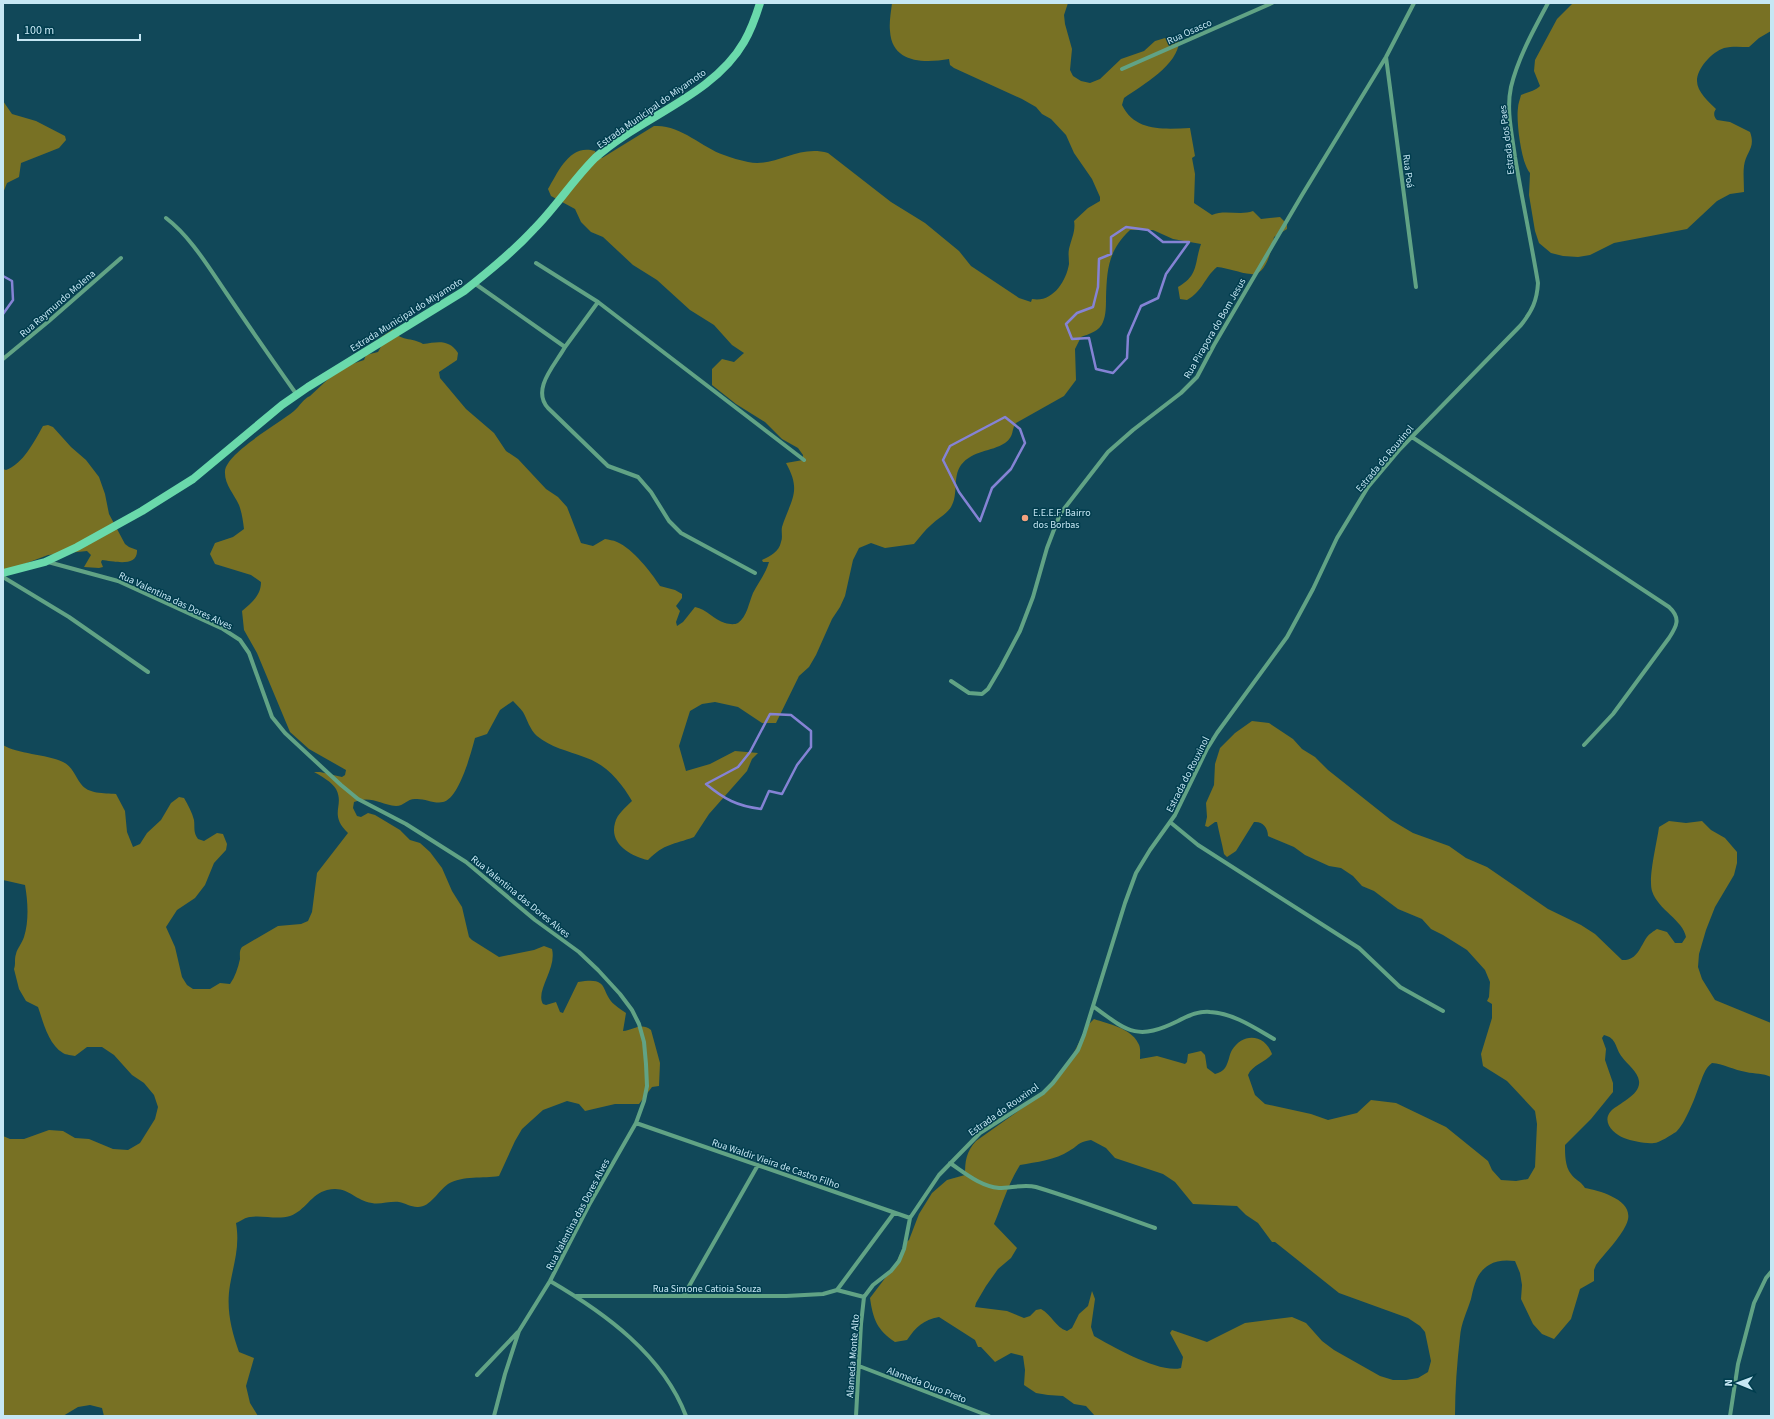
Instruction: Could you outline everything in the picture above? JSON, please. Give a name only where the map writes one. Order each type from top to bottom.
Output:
[{"type":"street","name":"Estrada Municipal do Miyamoto","points":[[3,573],[45,562],[77,547],[142,511],[193,479],[297,395],[365,350],[464,291],[535,229],[595,159],[626,135],[665,111],[722,70],[744,42],[760,3]]},
{"type":"street","name":"Rua Osasco","points":[[1122,69],[1272,3]]},
{"type":"street","name":"Rua Pirapora do Bom Jesus","points":[[951,681],[968,693],[982,694],[988,689],[1002,667],[1022,625],[1033,597],[1047,548],[1060,514],[1108,452],[1133,430],[1181,393],[1197,377],[1214,345],[1302,195],[1386,57],[1414,3]]},
{"type":"street","name":"Estrada dos Paes","points":[[1528,235],[1511,131],[1509,101],[1511,88],[1520,60],[1548,3]]},
{"type":"street","name":"Rua Poá","points":[[1386,57],[1416,286]]},
{"type":"street","points":[[166,218],[186,238],[212,272],[297,395]]},
{"type":"street","name":"Estrada do Rouxinol","points":[[864,1297],[873,1285],[891,1271],[899,1261],[904,1249],[910,1218],[928,1190],[950,1163],[980,1133],[1043,1093],[1053,1083],[1078,1050],[1134,880],[1143,861],[1170,822],[1190,786],[1216,733],[1287,637],[1313,589],[1337,538],[1354,509],[1389,461],[1521,325],[1534,307],[1537,298],[1538,283],[1528,235]]},
{"type":"street","name":"Rua Raymundo Molena","points":[[3,359],[121,258]]},
{"type":"street","points":[[536,263],[598,302],[804,460]]},
{"type":"street","points":[[474,283],[565,347]]},
{"type":"street","points":[[598,302],[565,347],[541,389],[543,403],[608,466],[638,477],[651,492],[669,521],[678,530],[755,573]]},
{"type":"street","points":[[1412,437],[1676,613],[1677,620],[1675,628],[1669,638],[1612,714],[1584,745]]},
{"type":"street","name":"Rua Valentina das Dores Alves","points":[[45,562],[118,581],[223,629],[240,640],[249,653],[272,717],[285,733],[325,771],[358,799],[406,824],[466,862],[535,920],[579,952],[598,970],[632,1010],[639,1024],[644,1042],[647,1086],[644,1102],[636,1123],[589,1205],[550,1281],[519,1331],[505,1374],[494,1416]]},
{"type":"street","points":[[3,577],[69,617],[148,672]]},
{"type":"street","points":[[1170,822],[1198,845],[1359,948],[1400,987],[1443,1010]]},
{"type":"street","points":[[1093,1006],[1111,1019],[1134,1032],[1144,1033],[1155,1031],[1199,1013],[1210,1012],[1240,1020],[1274,1039]]},
{"type":"street","name":"Rua Waldir Vieira de Castro Filho","points":[[636,1123],[910,1218]]},
{"type":"street","points":[[950,1163],[970,1177],[986,1185],[998,1188],[1033,1187],[1107,1210],[1155,1228]]},
{"type":"street","points":[[684,1295],[758,1165]]},
{"type":"street","points":[[837,1290],[894,1213]]},
{"type":"street","points":[[1730,1416],[1738,1364],[1754,1303],[1766,1278],[1771,1272]]},
{"type":"street","points":[[550,1281],[576,1296],[616,1326],[646,1354],[668,1382],[686,1416]]},
{"type":"street","name":"Rua Simone Catioia Souza","points":[[576,1296],[810,1296],[837,1290],[864,1297]]},
{"type":"street","name":"Alameda Monte Alto","points":[[856,1416],[864,1297]]},
{"type":"street","points":[[477,1375],[519,1331]]},
{"type":"street","name":"Alameda Ouro Preto","points":[[860,1366],[989,1416]]},
{"type":"shaded area","points":[[892,3],[1068,3],[1064,15],[1072,49],[1070,70],[1073,76],[1081,81],[1090,83],[1100,79],[1121,59],[1144,51],[1155,41],[1172,36],[1179,38],[1178,48],[1174,57],[1159,73],[1124,98],[1122,105],[1134,120],[1142,124],[1151,127],[1170,129],[1190,128],[1195,156],[1192,158],[1195,174],[1194,203],[1212,215],[1217,213],[1243,213],[1253,211],[1261,219],[1280,217],[1287,224],[1287,229],[1274,237],[1270,254],[1264,267],[1256,274],[1251,274],[1217,267],[1197,293],[1187,300],[1180,299],[1178,287],[1185,283],[1193,273],[1201,244],[1173,239],[1153,230],[1130,230],[1117,245],[1110,261],[1107,278],[1105,313],[1102,325],[1097,330],[1081,337],[1075,349],[1076,380],[1064,396],[1016,423],[1012,435],[1005,443],[971,456],[961,465],[958,470],[955,497],[951,507],[927,529],[914,544],[885,548],[871,543],[859,548],[853,560],[845,596],[840,607],[832,619],[809,667],[799,676],[776,723],[762,723],[738,707],[715,702],[702,704],[690,711],[679,746],[686,771],[710,764],[735,751],[758,753],[752,759],[747,771],[709,814],[694,837],[664,847],[648,860],[641,858],[623,848],[615,837],[615,823],[620,814],[632,801],[623,787],[612,774],[599,764],[553,746],[542,740],[535,734],[523,712],[513,701],[500,710],[487,734],[475,738],[464,774],[454,793],[449,799],[443,802],[433,802],[412,799],[396,806],[365,799],[354,802],[353,808],[357,816],[361,817],[368,813],[375,815],[400,830],[410,840],[420,843],[430,852],[442,868],[452,891],[462,907],[469,937],[472,940],[499,957],[534,950],[544,946],[552,949],[552,964],[541,999],[543,1004],[546,1005],[556,1002],[560,1012],[563,1013],[578,982],[595,981],[603,986],[610,1000],[626,1013],[623,1031],[637,1027],[644,1027],[651,1030],[660,1063],[659,1086],[652,1087],[639,1104],[615,1104],[585,1111],[579,1104],[567,1101],[543,1110],[522,1129],[499,1176],[467,1178],[454,1181],[444,1187],[430,1202],[422,1207],[415,1207],[399,1202],[378,1204],[372,1203],[360,1199],[345,1191],[334,1189],[321,1192],[295,1214],[290,1216],[280,1218],[248,1217],[236,1223],[237,1247],[230,1285],[229,1311],[239,1352],[254,1358],[246,1386],[250,1403],[258,1416],[104,1416],[102,1408],[90,1405],[78,1407],[63,1416],[3,1416],[3,1136],[10,1139],[24,1139],[49,1130],[63,1131],[75,1138],[89,1139],[113,1149],[128,1150],[140,1143],[155,1119],[158,1107],[154,1095],[144,1083],[132,1075],[114,1055],[102,1047],[87,1047],[75,1056],[64,1054],[58,1049],[53,1044],[47,1032],[38,1007],[26,1001],[19,989],[14,969],[15,958],[26,931],[27,905],[25,885],[3,880],[3,745],[16,750],[63,762],[69,766],[81,784],[88,790],[116,794],[125,811],[127,832],[133,847],[140,844],[147,833],[161,820],[171,803],[179,797],[184,798],[191,811],[194,820],[196,837],[198,839],[204,841],[217,833],[223,834],[227,844],[226,850],[214,863],[205,885],[195,898],[177,910],[166,927],[175,947],[182,977],[187,985],[193,989],[210,989],[220,983],[230,984],[237,969],[242,947],[278,926],[301,924],[308,921],[312,912],[317,873],[348,833],[339,820],[339,800],[336,789],[323,777],[314,772],[342,777],[345,775],[346,770],[309,749],[290,732],[257,653],[244,630],[242,611],[257,595],[261,587],[261,582],[251,575],[215,564],[210,554],[215,543],[233,537],[244,529],[239,505],[225,476],[228,463],[255,438],[294,411],[305,399],[340,368],[364,360],[366,355],[378,352],[383,343],[380,338],[393,329],[398,336],[402,338],[423,344],[443,342],[451,345],[455,349],[458,353],[457,360],[439,372],[440,378],[466,409],[494,433],[506,451],[518,459],[546,489],[558,497],[567,507],[581,543],[593,546],[605,539],[612,540],[623,545],[647,568],[660,586],[675,590],[682,594],[682,598],[676,606],[680,611],[676,622],[677,626],[683,622],[695,607],[703,610],[721,622],[732,624],[738,623],[744,617],[753,593],[769,562],[763,562],[762,560],[776,551],[782,540],[782,527],[794,489],[791,473],[786,463],[803,460],[803,455],[798,448],[782,439],[765,422],[736,404],[712,385],[712,369],[722,359],[734,362],[744,353],[732,345],[714,325],[690,310],[657,280],[633,265],[603,237],[591,232],[581,222],[575,209],[551,196],[548,189],[561,167],[572,155],[579,151],[586,150],[595,151],[597,157],[602,158],[654,126],[664,126],[682,132],[715,151],[748,162],[768,162],[807,151],[828,153],[891,202],[925,223],[959,251],[971,266],[1019,298],[1031,302],[1032,299],[1046,298],[1057,290],[1065,278],[1069,264],[1069,251],[1074,231],[1074,221],[1088,208],[1100,201],[1100,197],[1092,179],[1074,153],[1066,135],[1051,119],[1042,114],[1036,107],[1022,99],[954,68],[950,65],[949,59],[920,61],[911,59],[897,50],[892,42],[890,31]]},
{"type":"shaded area","points":[[1573,3],[1771,3],[1771,31],[1759,38],[1749,47],[1730,47],[1719,50],[1702,66],[1697,81],[1699,89],[1716,109],[1714,115],[1717,120],[1730,122],[1750,132],[1752,142],[1744,166],[1744,192],[1730,194],[1717,201],[1687,229],[1614,243],[1590,255],[1578,257],[1563,256],[1551,253],[1539,243],[1535,231],[1529,195],[1530,173],[1524,160],[1520,141],[1518,106],[1521,95],[1540,86],[1534,71],[1535,60],[1557,19]]},
{"type":"shaded area","points":[[3,101],[12,114],[36,121],[65,136],[66,140],[59,148],[21,163],[19,177],[7,183],[3,193]]},
{"type":"shaded area","points":[[48,425],[53,427],[71,447],[86,460],[99,477],[105,494],[109,514],[125,544],[137,550],[134,559],[124,562],[102,560],[101,562],[103,567],[84,567],[91,555],[87,551],[48,555],[3,572],[3,469],[6,470],[18,463],[28,452],[43,426]]},
{"type":"shaded area","points":[[1252,721],[1269,723],[1293,739],[1302,749],[1315,757],[1328,770],[1391,820],[1413,833],[1449,846],[1466,858],[1487,867],[1548,909],[1581,925],[1595,934],[1622,960],[1627,960],[1635,956],[1648,936],[1657,929],[1667,932],[1675,943],[1682,943],[1686,937],[1680,925],[1659,904],[1652,891],[1651,877],[1659,827],[1669,821],[1686,823],[1702,821],[1711,830],[1725,838],[1737,852],[1737,863],[1734,875],[1715,907],[1706,930],[1699,954],[1698,967],[1702,979],[1715,1000],[1771,1023],[1771,1077],[1712,1063],[1705,1071],[1683,1123],[1676,1132],[1656,1143],[1631,1140],[1616,1134],[1610,1127],[1607,1119],[1611,1111],[1633,1095],[1639,1086],[1639,1081],[1634,1071],[1620,1054],[1614,1041],[1608,1036],[1604,1035],[1602,1038],[1606,1049],[1605,1060],[1613,1083],[1613,1092],[1591,1119],[1565,1145],[1566,1160],[1571,1174],[1585,1188],[1608,1195],[1623,1204],[1627,1210],[1628,1217],[1626,1225],[1596,1265],[1594,1270],[1594,1281],[1580,1289],[1571,1319],[1554,1339],[1542,1334],[1533,1324],[1521,1299],[1522,1285],[1520,1273],[1515,1261],[1498,1261],[1489,1265],[1481,1272],[1475,1285],[1461,1332],[1456,1376],[1455,1416],[1095,1416],[1086,1406],[1074,1404],[1063,1396],[1036,1393],[1024,1385],[1025,1370],[1023,1356],[1011,1353],[995,1362],[981,1347],[978,1347],[975,1340],[939,1317],[924,1322],[907,1340],[895,1342],[884,1333],[874,1318],[870,1298],[895,1265],[905,1243],[909,1240],[919,1214],[932,1193],[947,1180],[965,1175],[967,1157],[970,1149],[976,1141],[1038,1097],[1069,1062],[1088,1025],[1094,1019],[1119,1027],[1135,1038],[1139,1045],[1140,1059],[1157,1056],[1185,1064],[1187,1062],[1188,1054],[1201,1051],[1205,1055],[1207,1068],[1215,1074],[1221,1072],[1225,1068],[1232,1050],[1242,1040],[1248,1038],[1259,1039],[1269,1047],[1272,1054],[1256,1066],[1248,1075],[1255,1095],[1265,1104],[1311,1114],[1328,1120],[1357,1113],[1371,1100],[1396,1103],[1446,1127],[1488,1161],[1492,1170],[1501,1180],[1516,1181],[1528,1179],[1535,1167],[1537,1124],[1535,1111],[1507,1081],[1483,1066],[1481,1054],[1492,1018],[1492,1004],[1487,1001],[1489,997],[1490,982],[1485,970],[1467,950],[1431,929],[1422,919],[1398,909],[1374,891],[1362,886],[1353,876],[1341,868],[1329,866],[1305,855],[1294,847],[1268,836],[1266,827],[1260,822],[1254,822],[1236,851],[1227,857],[1224,854],[1217,822],[1208,827],[1205,826],[1207,817],[1206,803],[1214,785],[1215,764],[1220,748],[1235,733]],"holes":[[[1091,1140],[1106,1148],[1115,1158],[1163,1174],[1175,1182],[1193,1204],[1237,1206],[1246,1215],[1258,1223],[1272,1242],[1275,1242],[1339,1293],[1408,1318],[1420,1326],[1425,1332],[1431,1361],[1428,1372],[1418,1378],[1406,1380],[1393,1380],[1380,1376],[1334,1350],[1322,1341],[1306,1323],[1292,1317],[1245,1323],[1207,1342],[1172,1330],[1170,1333],[1183,1357],[1181,1368],[1172,1369],[1137,1358],[1094,1336],[1091,1327],[1095,1299],[1092,1291],[1088,1306],[1079,1314],[1072,1328],[1067,1331],[1059,1327],[1048,1314],[1041,1309],[1036,1310],[1030,1316],[1024,1318],[1007,1311],[975,1307],[986,1286],[998,1269],[1011,1258],[1017,1248],[994,1224],[1009,1186],[1020,1165],[1058,1157],[1081,1143]]]},
{"type":"waterway","points":[[1126,227],[1148,230],[1163,242],[1189,242],[1166,274],[1158,298],[1141,306],[1128,336],[1127,358],[1113,373],[1096,369],[1089,338],[1072,339],[1066,324],[1077,313],[1093,307],[1098,287],[1099,259],[1111,254],[1111,237],[1126,227]]},
{"type":"waterway","points":[[3,276],[12,281],[13,300],[3,314]]},
{"type":"waterway","points":[[1005,417],[1020,429],[1025,443],[1011,469],[992,488],[980,521],[959,492],[943,460],[950,446],[1005,417]]},
{"type":"waterway","points":[[770,714],[791,715],[811,731],[811,747],[797,765],[782,794],[769,791],[761,809],[738,804],[719,794],[706,784],[738,767],[750,752],[770,714]]},
{"type":"place","name":"E.E.E.F. Bairro dos Borbas","points":[[1025,518]]}]
